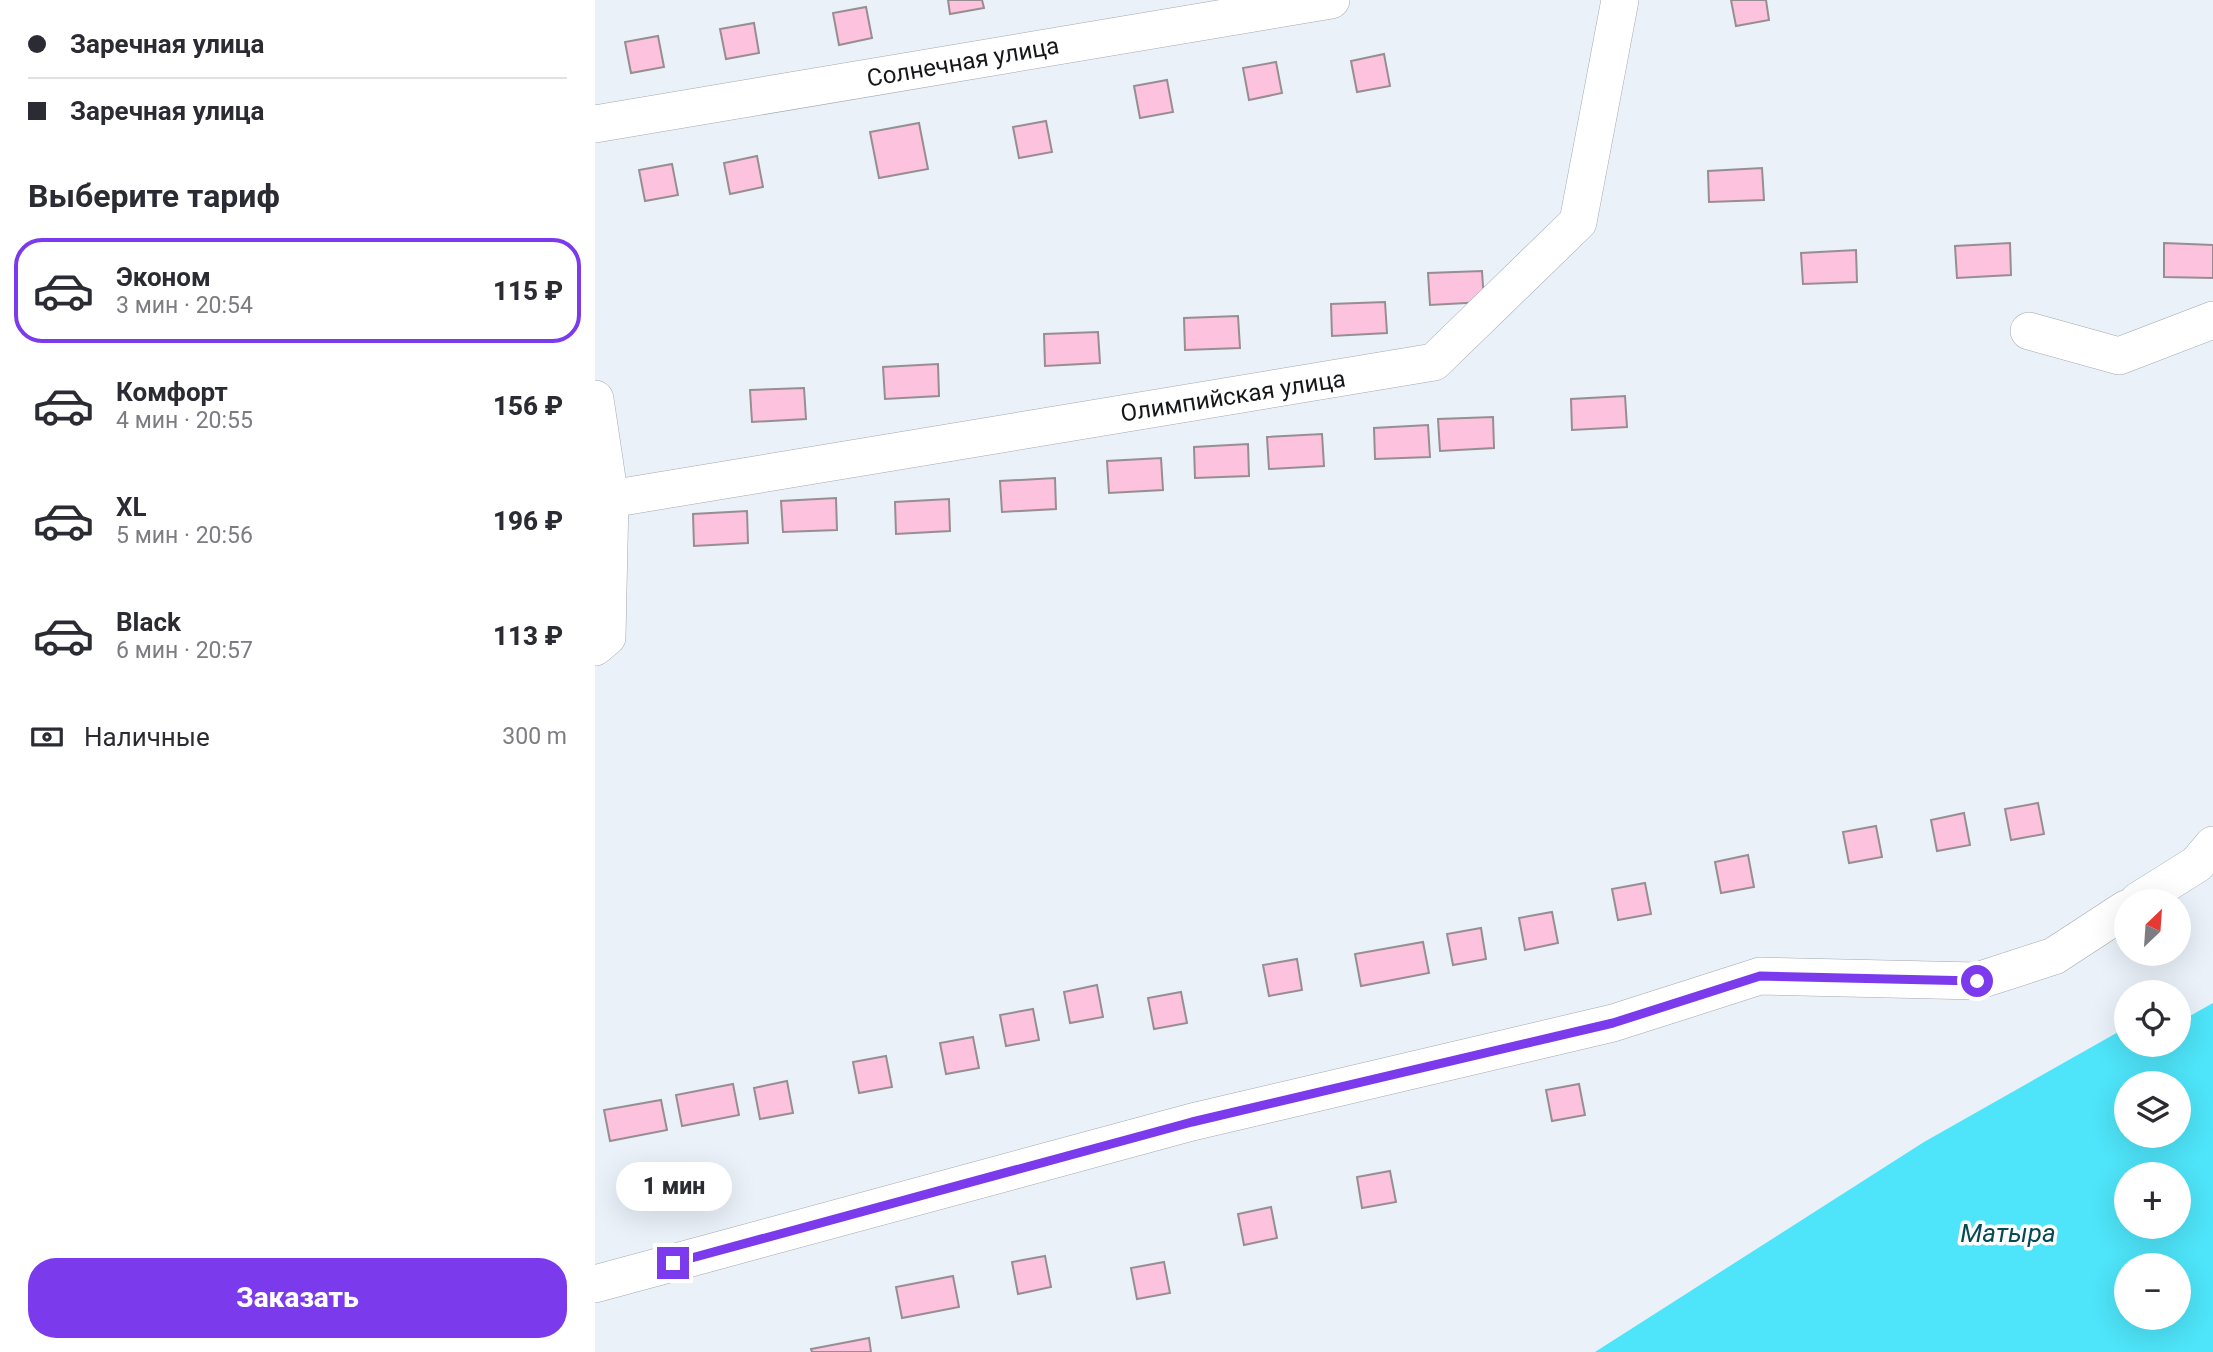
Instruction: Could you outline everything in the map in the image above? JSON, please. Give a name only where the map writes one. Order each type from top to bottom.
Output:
[{"type":"street","name":"Солнечная улица","points":[[595,124],[1331,0]]},
{"type":"street","name":"Олимпийская улица","points":[[610,499],[1434,362],[1578,222],[1621,0]]},
{"type":"street","points":[[2029,331],[2119,356],[2213,320]]},
{"type":"street","points":[[595,399],[610,499],[607,637],[595,647]]},
{"type":"street","points":[[2158,889],[2197,864],[2213,845]]},
{"type":"street","points":[[595,1284],[1192,1122],[1613,1023],[1760,976],[1977,981],[2055,956],[2114,917]]},
{"type":"water","name":"Матыра","points":[[2213,1003],[2213,1352],[1595,1352],[1924,1142],[2114,1034],[2114,1057],[2191,1057],[2191,1015]]},
{"type":"building","points":[[948,0],[982,0],[984,8],[950,14]]},
{"type":"building","points":[[1731,0],[1766,0],[1769,20],[1736,26]]},
{"type":"building","points":[[866,7],[872,38],[839,45],[833,13]]},
{"type":"building","points":[[754,23],[759,53],[726,59],[720,29]]},
{"type":"building","points":[[658,36],[664,67],[631,73],[625,42]]},
{"type":"building","points":[[1384,54],[1390,86],[1357,92],[1351,61]]},
{"type":"building","points":[[1276,62],[1282,93],[1249,100],[1243,68]]},
{"type":"building","points":[[1167,80],[1173,112],[1140,118],[1134,86]]},
{"type":"building","points":[[1046,121],[1052,152],[1019,158],[1013,127]]},
{"type":"building","points":[[919,123],[928,169],[879,178],[870,132]]},
{"type":"building","points":[[757,156],[763,187],[730,194],[724,163]]},
{"type":"building","points":[[672,164],[678,195],[645,201],[639,170]]},
{"type":"building","points":[[1762,168],[1764,200],[1709,202],[1708,171]]},
{"type":"building","points":[[2010,243],[2011,275],[1957,278],[1955,246]]},
{"type":"building","points":[[2164,243],[2213,245],[2213,278],[2164,277]]},
{"type":"building","points":[[1856,250],[1857,282],[1803,284],[1801,253]]},
{"type":"building","points":[[1482,271],[1484,302],[1430,305],[1428,273]]},
{"type":"building","points":[[1385,302],[1387,333],[1332,336],[1331,304]]},
{"type":"building","points":[[1238,316],[1240,348],[1185,350],[1184,318]]},
{"type":"building","points":[[1098,332],[1100,363],[1045,366],[1044,334]]},
{"type":"building","points":[[938,364],[939,396],[885,399],[883,367]]},
{"type":"building","points":[[804,388],[806,419],[752,422],[750,390]]},
{"type":"building","points":[[1625,396],[1627,427],[1572,430],[1571,399]]},
{"type":"building","points":[[1493,417],[1494,448],[1440,451],[1438,419]]},
{"type":"building","points":[[1428,425],[1430,457],[1375,459],[1374,428]]},
{"type":"building","points":[[1322,434],[1324,466],[1269,469],[1267,437]]},
{"type":"building","points":[[1248,444],[1249,476],[1195,478],[1194,447]]},
{"type":"building","points":[[1161,458],[1163,490],[1109,493],[1107,461]]},
{"type":"building","points":[[1055,478],[1056,509],[1002,512],[1000,481]]},
{"type":"building","points":[[836,498],[837,530],[783,532],[781,501]]},
{"type":"building","points":[[949,499],[950,531],[896,534],[895,502]]},
{"type":"building","points":[[747,511],[748,543],[694,546],[693,514]]},
{"type":"building","points":[[2038,803],[2044,834],[2011,840],[2005,809]]},
{"type":"building","points":[[1964,813],[1970,845],[1937,851],[1931,820]]},
{"type":"building","points":[[1876,826],[1882,857],[1849,863],[1843,832]]},
{"type":"building","points":[[1748,855],[1754,887],[1721,893],[1715,862]]},
{"type":"building","points":[[1645,883],[1651,914],[1618,920],[1612,889]]},
{"type":"building","points":[[1552,912],[1558,943],[1525,950],[1519,918]]},
{"type":"building","points":[[1481,928],[1486,959],[1453,965],[1447,934]]},
{"type":"building","points":[[1423,942],[1429,973],[1361,986],[1355,954]]},
{"type":"building","points":[[1297,959],[1302,990],[1269,996],[1263,965]]},
{"type":"building","points":[[1097,985],[1103,1017],[1070,1023],[1064,992]]},
{"type":"building","points":[[1181,992],[1187,1023],[1154,1029],[1148,998]]},
{"type":"building","points":[[1033,1009],[1039,1040],[1006,1046],[1000,1015]]},
{"type":"building","points":[[973,1037],[979,1068],[946,1074],[940,1043]]},
{"type":"building","points":[[886,1056],[892,1087],[859,1093],[853,1062]]},
{"type":"building","points":[[787,1081],[793,1113],[760,1119],[754,1088]]},
{"type":"building","points":[[733,1084],[739,1115],[682,1126],[676,1095]]},
{"type":"building","points":[[1579,1084],[1585,1115],[1552,1121],[1546,1090]]},
{"type":"building","points":[[661,1100],[667,1130],[610,1141],[604,1110]]},
{"type":"building","points":[[1390,1171],[1396,1202],[1362,1208],[1357,1177]]},
{"type":"building","points":[[1271,1207],[1277,1238],[1244,1245],[1238,1214]]},
{"type":"building","points":[[1045,1256],[1051,1287],[1018,1294],[1012,1262]]},
{"type":"building","points":[[1164,1262],[1170,1293],[1137,1299],[1131,1268]]},
{"type":"building","points":[[953,1276],[959,1307],[902,1318],[896,1287]]},
{"type":"building","points":[[869,1338],[871,1352],[812,1352],[811,1349]]},
{"type":"route","points":[[673,1263],[1192,1122],[1613,1023],[1760,976],[1977,981]]}]
